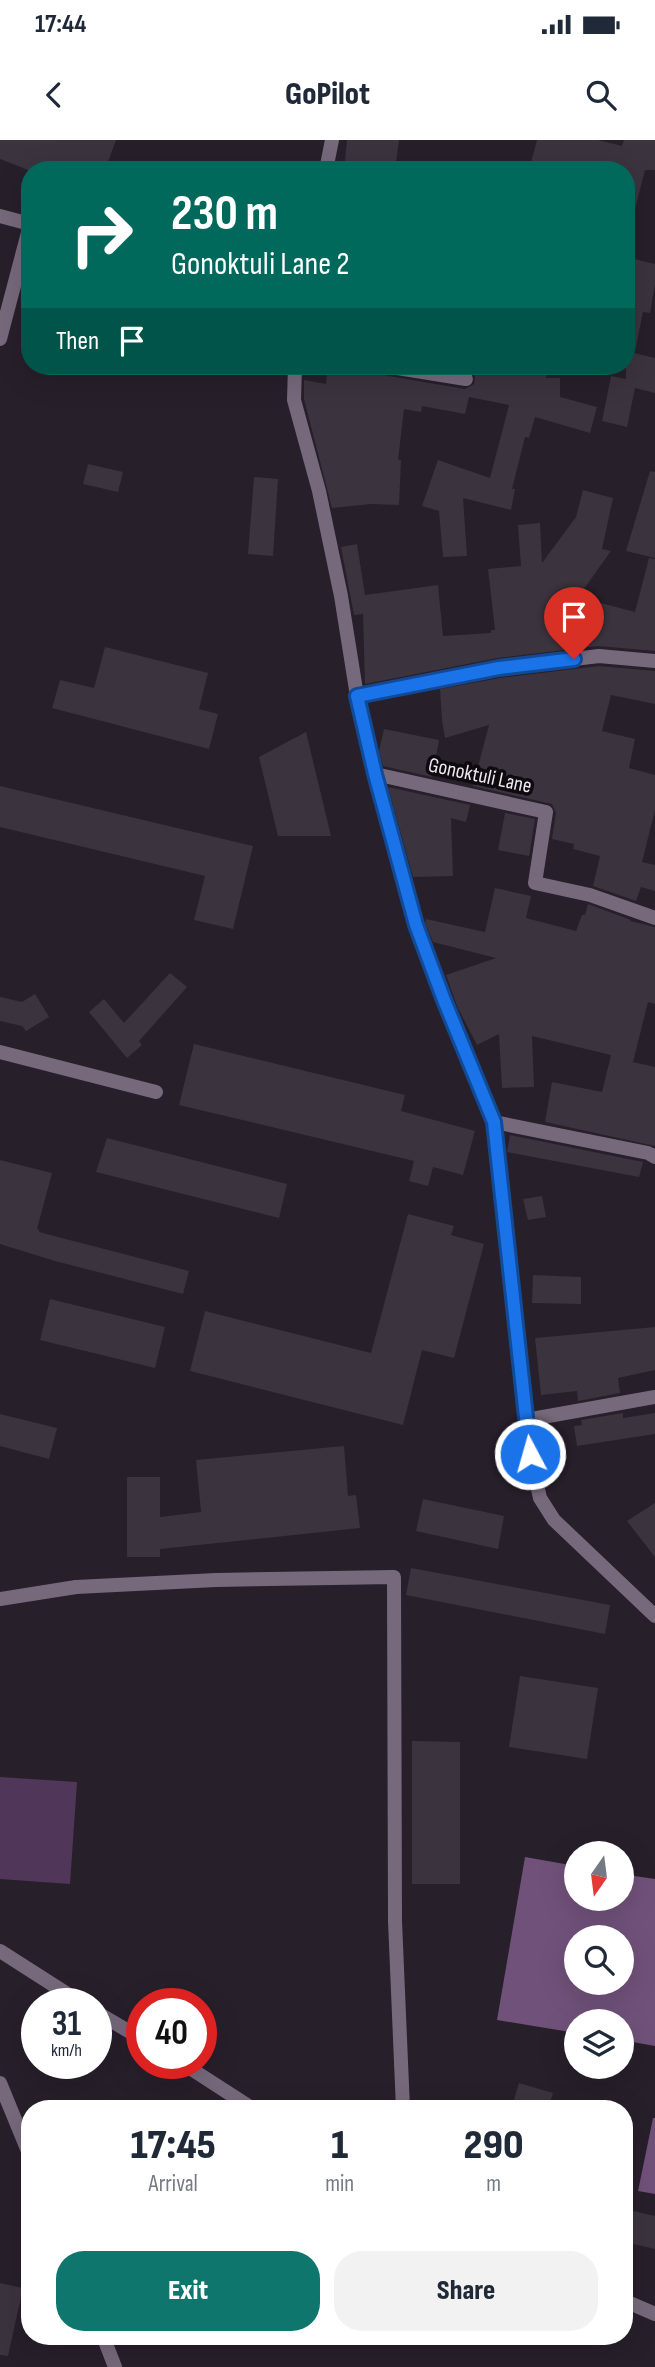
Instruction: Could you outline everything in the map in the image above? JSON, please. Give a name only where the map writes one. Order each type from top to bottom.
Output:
[{"type":"street","points":[[328,161],[332,140]]},
{"type":"street","points":[[0,216],[21,222]]},
{"type":"street","points":[[0,339],[6,296],[21,252]]},
{"type":"street","points":[[295,375],[294,400],[319,491],[341,596],[357,696],[375,774],[416,925],[494,1122],[530,1454],[541,1498],[554,1520],[655,1616]]},
{"type":"street","points":[[441,375],[466,379]]},
{"type":"street","points":[[357,696],[499,668],[599,656],[655,661]]},
{"type":"street","name":"Gonoktuli Lane","points":[[375,774],[546,812],[535,883],[590,895],[655,918]]},
{"type":"street","points":[[0,1052],[156,1092]]},
{"type":"street","points":[[494,1122],[648,1153],[655,1157]]},
{"type":"street","points":[[526,1420],[655,1397]]},
{"type":"street","points":[[0,1599],[76,1587],[216,1580],[394,1577],[395,1922],[403,2100]]},
{"type":"street","points":[[0,1951],[58,1988]]},
{"type":"street","points":[[206,2079],[239,2100]]},
{"type":"street","points":[[0,2082],[21,2134]]},
{"type":"street","points":[[633,2305],[655,2315]]},
{"type":"street","points":[[107,2345],[116,2367]]},
{"type":"shaded area","points":[[0,1777],[77,1782],[70,1884],[0,1879]]},
{"type":"shaded area","points":[[525,1857],[564,1864],[564,1911],[634,1911],[634,1876],[655,1879],[655,2046],[634,2042],[634,2009],[564,2009],[564,2031],[497,2020]]},
{"type":"shaded area","points":[[655,2118],[655,2194],[638,2191]]},
{"type":"building","points":[[0,140],[116,140],[108,161],[21,161],[21,167],[0,159]]},
{"type":"building","points":[[347,140],[399,140],[396,161],[345,161]]},
{"type":"building","points":[[537,140],[598,140],[622,146],[624,140],[655,140],[655,170],[645,170],[635,209],[635,161],[531,161]]},
{"type":"building","points":[[635,259],[655,264],[650,313],[643,312],[635,351]]},
{"type":"building","points":[[635,353],[655,358],[655,393],[635,388],[627,427],[602,421],[611,376],[626,379],[626,375],[635,375]]},
{"type":"building","points":[[327,375],[383,375],[465,389],[474,384],[474,375],[546,375],[546,378],[560,378],[560,397],[597,407],[590,433],[535,417],[529,438],[525,437],[512,489],[515,489],[511,510],[463,498],[467,556],[443,557],[439,511],[422,506],[438,460],[490,478],[509,405],[469,397],[465,414],[422,406],[421,412],[404,409],[398,460],[401,460],[399,505],[371,504],[332,508],[304,399],[304,380],[326,384]]},
{"type":"building","points":[[88,464],[123,472],[118,492],[83,484]]},
{"type":"building","points":[[650,471],[655,472],[655,558],[626,551]]},
{"type":"building","points":[[254,477],[278,479],[273,556],[248,554]]},
{"type":"building","points":[[583,490],[613,498],[602,549],[611,551],[578,597],[635,612],[649,558],[655,559],[655,651],[598,646],[498,658],[365,684],[363,614],[354,615],[341,547],[357,544],[365,595],[438,585],[443,636],[491,633],[491,630],[495,630],[488,569],[521,566],[518,525],[540,523],[542,563],[576,517]]},
{"type":"building","points":[[105,647],[208,673],[199,709],[218,714],[209,749],[52,708],[60,680],[94,688]]},
{"type":"building","points":[[599,666],[655,671],[655,704],[611,695],[602,731],[635,739],[629,768],[655,775],[655,810],[642,862],[655,865],[655,891],[641,887],[636,901],[593,886],[600,856],[573,849],[574,844],[552,839],[556,813],[552,804],[473,786],[489,725],[445,738],[442,720],[440,689],[500,678]]},
{"type":"building","points":[[384,729],[439,740],[432,777],[383,766],[379,751]]},
{"type":"building","points":[[306,732],[331,836],[278,836],[259,757]]},
{"type":"building","points":[[0,786],[253,846],[233,929],[194,920],[205,876],[0,827]]},
{"type":"building","points":[[388,787],[470,805],[466,822],[451,818],[453,876],[413,877]]},
{"type":"building","points":[[505,813],[535,819],[529,856],[498,850]]},
{"type":"building","points":[[495,888],[531,896],[526,918],[576,931],[588,904],[630,921],[655,927],[655,1004],[648,1002],[633,1062],[655,1067],[655,1146],[545,1122],[552,1082],[602,1092],[611,1055],[532,1036],[534,1087],[502,1088],[499,1034],[477,1045],[457,1006],[446,975],[496,958],[433,942],[425,923],[426,919],[485,932]]},
{"type":"building","points":[[170,973],[187,987],[139,1041],[142,1045],[127,1058],[89,1012],[104,999],[124,1023]]},
{"type":"building","points":[[35,994],[49,1017],[26,1031],[22,1026],[0,1021],[0,997],[22,1002]]},
{"type":"building","points":[[194,1044],[405,1095],[401,1111],[475,1131],[463,1175],[433,1167],[428,1186],[409,1181],[414,1161],[179,1105]]},
{"type":"building","points":[[510,1135],[643,1162],[639,1177],[507,1152]]},
{"type":"building","points":[[107,1138],[287,1184],[279,1218],[96,1172]]},
{"type":"building","points":[[0,1160],[52,1173],[37,1229],[39,1232],[189,1271],[183,1294],[0,1244]]},
{"type":"building","points":[[542,1196],[546,1217],[528,1220],[523,1199]]},
{"type":"building","points":[[408,1214],[454,1226],[451,1235],[484,1244],[454,1358],[422,1350],[403,1425],[190,1371],[205,1311],[371,1353]]},
{"type":"building","points":[[533,1275],[581,1277],[581,1304],[532,1303]]},
{"type":"building","points":[[50,1299],[165,1327],[155,1368],[40,1340]]},
{"type":"building","points":[[655,1327],[655,1370],[618,1378],[620,1393],[578,1401],[577,1391],[541,1395],[535,1338]]},
{"type":"building","points":[[623,1413],[623,1418],[655,1413],[655,1434],[577,1446],[574,1426],[582,1425],[581,1420]]},
{"type":"building","points":[[0,1414],[57,1428],[49,1459],[0,1446]]},
{"type":"building","points":[[344,1446],[348,1496],[356,1495],[360,1528],[160,1549],[160,1557],[127,1557],[127,1477],[160,1477],[160,1517],[201,1512],[196,1460]]},
{"type":"building","points":[[423,1499],[504,1516],[498,1549],[416,1531]]},
{"type":"building","points":[[655,1503],[655,1557],[627,1521]]},
{"type":"building","points":[[411,1568],[610,1605],[605,1634],[406,1595]]},
{"type":"building","points":[[520,1676],[598,1688],[587,1759],[509,1747]]},
{"type":"building","points":[[412,1741],[460,1742],[460,1884],[412,1884]]},
{"type":"building","points":[[519,2083],[553,2093],[551,2100],[514,2100]]},
{"type":"building","points":[[633,2211],[655,2216],[655,2249],[633,2244]]},
{"type":"building","points":[[0,2283],[21,2288],[21,2297],[8,2356],[0,2355]]},
{"type":"route","points":[[530,1454],[494,1122],[416,925],[357,696],[499,668],[574,659]]}]
